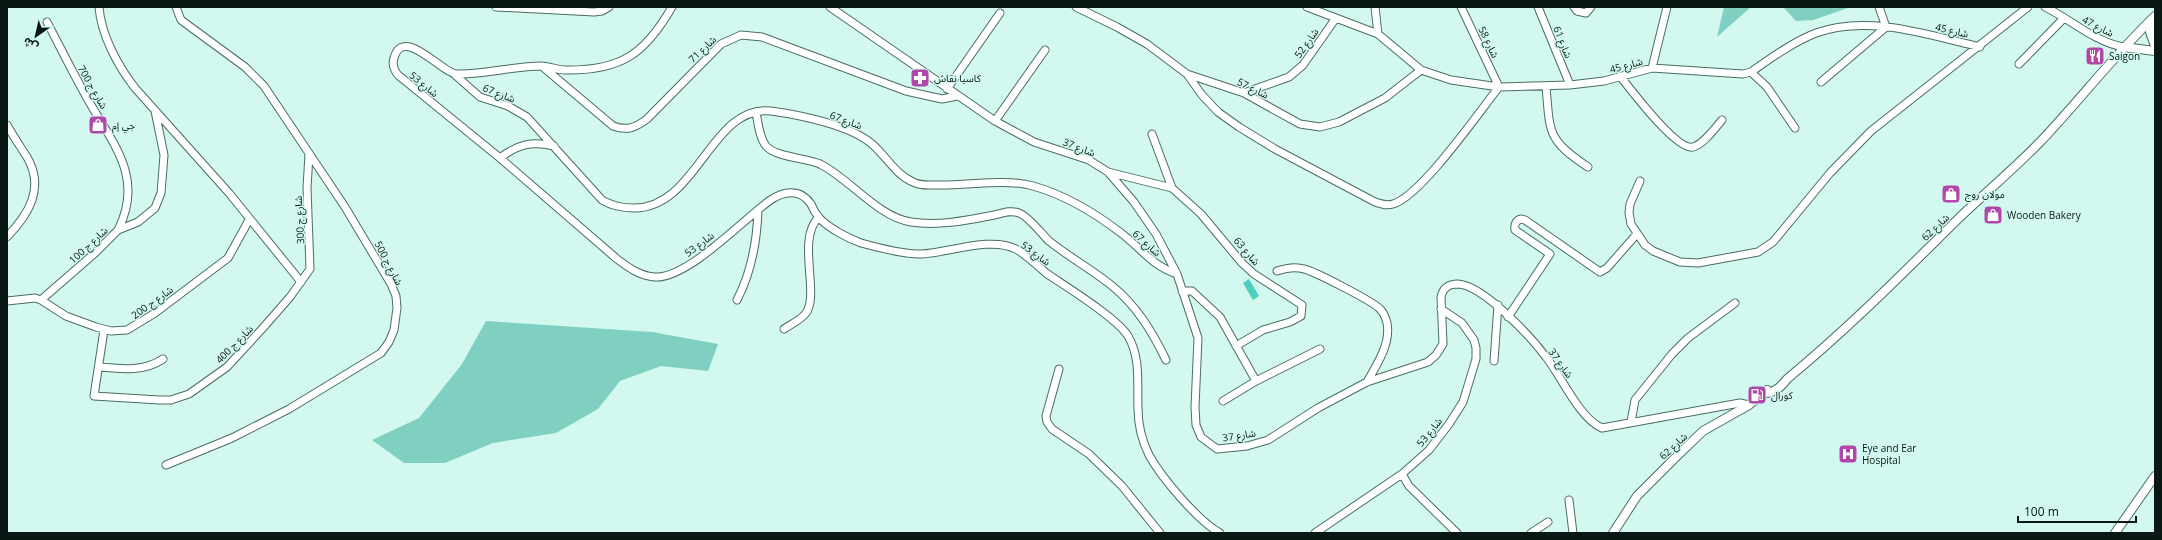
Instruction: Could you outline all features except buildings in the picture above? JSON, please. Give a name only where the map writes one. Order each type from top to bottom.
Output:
[{"type":"street","points":[[99,7],[105,30],[124,74],[229,193],[249,220],[301,282]]},
{"type":"street","name":"شارع ج 500","points":[[166,465],[232,438],[289,409],[381,353],[392,336],[396,324],[397,308],[396,296],[391,284],[365,239],[264,86],[245,67],[181,20],[176,7]]},
{"type":"street","points":[[496,7],[565,11],[609,7]]},
{"type":"street","points":[[454,74],[541,66],[563,70],[586,70],[625,60],[640,51],[659,31],[672,7]]},
{"type":"street","name":"شارع 37","points":[[830,7],[995,121],[1034,142],[1089,160],[1108,172],[1134,202],[1156,234],[1177,274],[1198,338],[1198,362],[1194,407],[1196,425],[1201,437],[1217,449],[1247,446],[1268,440],[1318,408],[1367,382],[1402,372],[1428,362],[1436,355],[1442,344],[1442,291],[1450,285],[1459,284],[1480,292],[1498,305],[1546,356],[1594,425],[1602,428],[1613,428],[1631,422],[1740,403],[1749,405]]},
{"type":"street","name":"شارع 57","points":[[1076,7],[1117,26],[1147,44],[1187,74],[1244,93],[1300,124],[1320,127],[1340,122],[1385,98],[1421,70]]},
{"type":"street","name":"شارع 45","points":[[1307,7],[1378,34],[1421,70],[1451,80],[1499,86],[1570,85],[1620,76],[1652,68],[1735,75],[1751,72],[1815,34],[1837,27],[1886,26],[1980,46]]},
{"type":"street","points":[[1375,7],[1378,34]]},
{"type":"street","name":"شارع 58","points":[[1461,7],[1499,86]]},
{"type":"street","name":"شارع 61","points":[[1538,7],[1570,85]]},
{"type":"street","points":[[1574,7],[1577,11],[1586,13],[1591,7]]},
{"type":"street","points":[[1652,68],[1667,7]]},
{"type":"street","points":[[1821,82],[1886,26],[1879,7]]},
{"type":"street","points":[[1640,182],[1630,204],[1629,213],[1631,224],[1636,235],[1653,251],[1668,258],[1688,263],[1698,263],[1758,252],[1773,242],[1830,173],[1871,131],[2028,7]]},
{"type":"street","name":"شارع 47","points":[[2045,7],[2098,40],[2123,47]]},
{"type":"street","points":[[947,88],[1000,13]]},
{"type":"street","points":[[2154,17],[2150,32],[2155,46]]},
{"type":"street","points":[[2123,47],[2154,17]]},
{"type":"street","name":"شارع 52","points":[[1244,93],[1289,77],[1303,65],[1336,18]]},
{"type":"street","points":[[2019,64],[2064,18]]},
{"type":"street","name":"شارع ج 700","points":[[48,22],[124,162],[129,195],[124,216],[118,230]]},
{"type":"street","name":"شارع 71","points":[[541,66],[613,126],[626,129],[638,126],[647,119],[721,44],[740,35],[762,37],[906,91],[942,99],[957,96]]},
{"type":"street","name":"شارع 53","points":[[454,74],[411,47],[400,48],[393,59],[394,69],[398,75],[500,158],[617,259],[633,271],[650,277],[663,277],[678,272],[707,252],[778,195],[790,192],[799,194],[807,200],[818,217],[832,227],[859,242],[888,250],[920,254],[996,244],[1015,249],[1111,319],[1127,335],[1136,356],[1138,368],[1138,409],[1141,432],[1148,454],[1177,493],[1220,533]]},
{"type":"street","points":[[2123,47],[2155,51]]},
{"type":"street","name":"شارع 62","points":[[1613,533],[1637,496],[1703,432],[1749,405],[1768,389],[1787,379],[1819,353],[1874,303],[1966,211],[2039,142],[2123,47]]},
{"type":"street","points":[[995,121],[1045,50]]},
{"type":"street","points":[[1751,72],[1767,86],[1795,128]]},
{"type":"street","name":"شارع 67","points":[[454,74],[475,94],[489,101],[508,106],[527,117],[609,204],[628,208],[648,207],[664,200],[675,191],[741,117],[756,112],[772,111],[797,116],[856,133],[876,148],[906,178],[919,184],[949,185],[998,183],[1032,186],[1064,197],[1122,234],[1161,268],[1177,274]]},
{"type":"street","points":[[1187,74],[1202,95],[1213,107],[1239,128],[1274,149],[1384,205],[1393,204],[1401,200],[1426,178],[1499,86]]},
{"type":"street","points":[[1620,76],[1671,136],[1685,146],[1694,147],[1700,144],[1722,120]]},
{"type":"street","points":[[1546,86],[1552,134],[1556,143],[1588,167]]},
{"type":"street","name":"شارع ج 100","points":[[41,300],[96,252],[118,230],[144,218],[155,208],[159,200],[163,180],[164,155],[155,109]]},
{"type":"street","points":[[756,112],[761,134],[766,147],[777,153],[819,164],[838,175],[892,215],[902,220],[945,223],[991,216],[1005,212],[1018,213],[1028,218],[1036,230],[1066,254],[1111,285],[1134,306],[1154,335],[1166,360]]},
{"type":"street","points":[[7,237],[27,212],[33,201],[35,181],[27,157],[8,131]]},
{"type":"street","points":[[1152,134],[1172,188]]},
{"type":"street","points":[[500,158],[526,144],[534,143],[554,146]]},
{"type":"street","name":"شارع ج 300","points":[[301,282],[311,264],[307,188],[309,154]]},
{"type":"street","name":"شارع 63","points":[[1108,172],[1172,188],[1200,214],[1242,263],[1254,274],[1302,305],[1301,316],[1295,320],[1263,330],[1236,346]]},
{"type":"street","points":[[737,300],[748,275],[757,240],[758,210]]},
{"type":"street","points":[[784,329],[801,317],[809,306],[809,237],[814,222],[818,217]]},
{"type":"street","name":"شارع ج 200","points":[[41,300],[66,316],[104,330],[123,331],[135,327],[220,265],[231,254],[249,220]]},
{"type":"street","points":[[1508,317],[1550,254],[1515,230],[1517,220],[1525,220],[1600,272],[1604,271],[1636,235]]},
{"type":"street","points":[[1277,271],[1289,267],[1305,269],[1336,283],[1380,309],[1387,320],[1388,332],[1384,351],[1367,382]]},
{"type":"street","name":"شارع ج 400","points":[[99,367],[94,396],[171,400],[189,394],[227,367],[301,282]]},
{"type":"street","points":[[1182,291],[1192,291],[1211,307],[1220,317],[1256,381]]},
{"type":"street","points":[[7,301],[30,298],[41,300]]},
{"type":"street","points":[[1631,422],[1635,400],[1672,354],[1688,338],[1735,303]]},
{"type":"street","points":[[1494,361],[1498,305]]},
{"type":"street","name":"شارع 53","points":[[1315,533],[1402,474],[1429,450],[1449,424],[1462,402],[1476,359],[1476,348],[1468,331],[1462,323],[1441,309]]},
{"type":"street","points":[[104,330],[99,367],[127,369],[154,365],[163,359]]},
{"type":"street","points":[[1223,401],[1256,381],[1320,349]]},
{"type":"street","points":[[1059,369],[1046,416],[1048,423],[1062,437],[1088,454],[1122,486],[1160,533]]},
{"type":"street","points":[[1402,474],[1409,486],[1457,533]]},
{"type":"street","points":[[2115,533],[2155,476]]},
{"type":"street","points":[[1570,500],[1573,533]]},
{"type":"street","points":[[1531,533],[1548,522]]},
{"type":"shaded area","points":[[1724,7],[1751,7],[1717,37]]},
{"type":"shaded area","points":[[1783,7],[1851,7],[1813,20],[1796,21]]},
{"type":"shaded area","points":[[1249,279],[1259,296],[1253,300],[1243,283]]},
{"type":"shaded area","points":[[486,321],[652,332],[718,344],[708,371],[661,366],[620,381],[598,409],[556,433],[493,443],[445,463],[404,463],[372,440],[419,418],[462,364]]},
{"type":"place","name":"Saigon","points":[[2095,56]]},
{"type":"place","name":"كاسيا نقاش","points":[[920,78]]},
{"type":"place","name":"جي إم","points":[[98,125]]},
{"type":"place","name":"مولان روج","points":[[1951,194]]},
{"type":"place","name":"Wooden Bakery","points":[[1993,215]]},
{"type":"place","name":"كورال","points":[[1757,395]]},
{"type":"place","name":"Eye and Ear Hospital","points":[[1848,454]]}]
